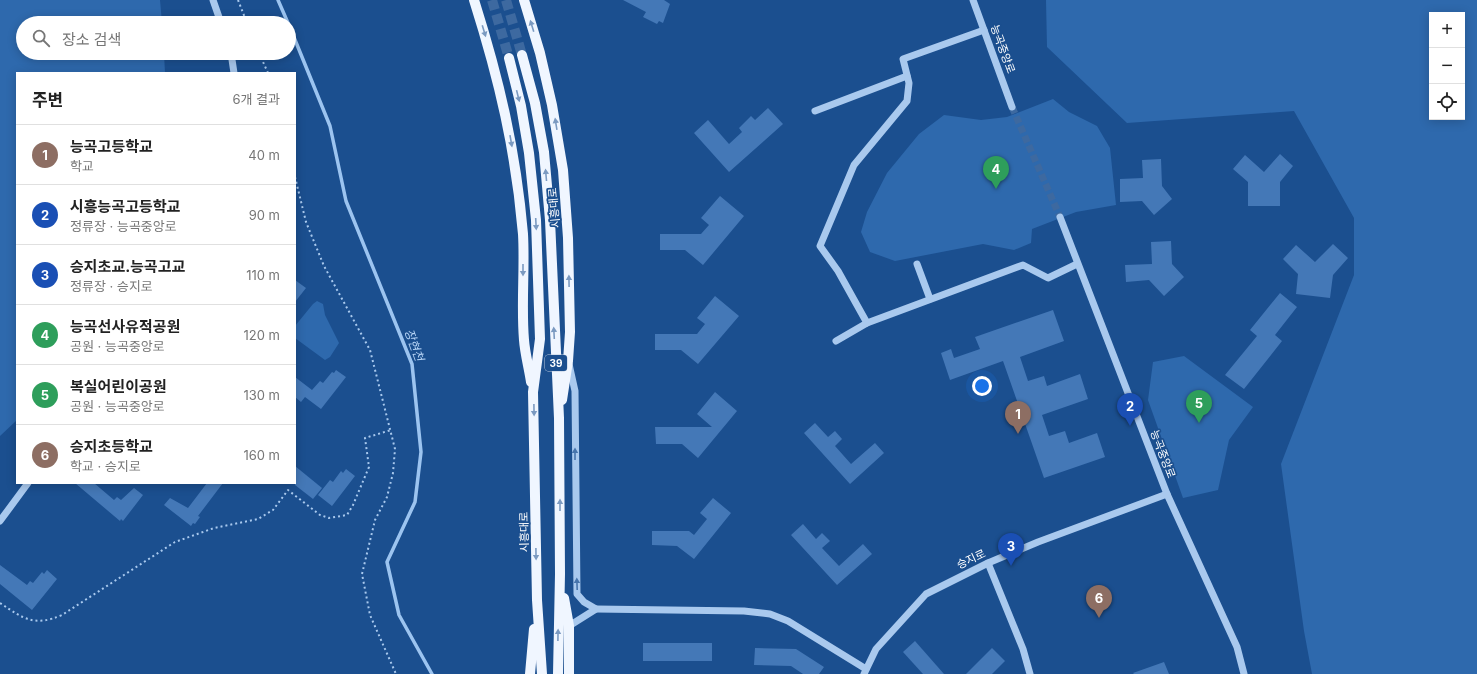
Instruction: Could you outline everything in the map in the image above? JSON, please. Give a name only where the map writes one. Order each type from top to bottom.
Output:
[{"type":"main road","name":"시흥대로","points":[[474,0],[494,62],[517,172],[523,236],[524,341],[533,392]]},
{"type":"main road","name":"시흥대로","points":[[524,0],[540,53],[552,105],[563,170],[568,238],[568,361],[559,418]]},
{"type":"main road","name":"시흥대로","points":[[522,55],[535,103],[544,152],[550,220],[559,418],[560,574],[558,674]]},
{"type":"main road","name":"시흥대로","points":[[509,58],[521,106],[536,220],[540,339],[533,392],[537,600],[542,674]]},
{"type":"main road","name":"시흥대로","points":[[560,574],[569,626],[569,674]]},
{"type":"main road","name":"시흥대로","points":[[530,674],[537,600]]},
{"type":"street","points":[[213,0],[219,16]]},
{"type":"street","name":"능곡중앙로","points":[[973,0],[1012,106]]},
{"type":"street","points":[[867,323],[838,271],[820,246],[854,165],[907,101],[909,83],[903,59],[984,30]]},
{"type":"street","points":[[232,60],[234,72]]},
{"type":"street","points":[[815,111],[907,76]]},
{"type":"street","name":"능곡중앙로","points":[[1060,217],[1167,494],[1237,646],[1244,674]]},
{"type":"street","points":[[917,264],[930,299]]},
{"type":"street","points":[[836,342],[867,323],[1023,265],[1048,278],[1077,264]]},
{"type":"street","points":[[568,361],[575,391],[577,594],[584,602],[596,609],[744,611],[770,614],[788,621],[865,671]]},
{"type":"street","points":[[0,521],[27,484]]},
{"type":"street","name":"승지로","points":[[865,671],[876,650],[926,594],[988,563],[1038,542],[1167,494]]},
{"type":"street","points":[[988,563],[1023,648],[1030,674]]},
{"type":"street","points":[[569,626],[596,609]]},
{"type":"path","points":[[238,0],[244,16]]},
{"type":"path","points":[[262,60],[268,72]]},
{"type":"path","points":[[296,181],[306,222],[324,266],[370,350],[396,448],[393,473],[387,497],[375,520],[362,574],[370,615],[396,674]]},
{"type":"path","points":[[0,603],[23,619],[36,622],[49,620],[62,614],[175,542],[214,528],[258,519],[273,510],[288,490],[320,514],[329,518],[347,514],[353,505],[369,466],[365,438],[391,430]]},
{"type":"shaded area","points":[[0,0],[160,0],[161,16],[16,16],[16,60],[164,60],[165,72],[16,72],[16,421],[0,436]]},
{"type":"shaded area","points":[[1046,0],[1477,0],[1477,674],[1312,674],[1304,631],[1281,464],[1354,275],[1354,218],[1294,111],[1127,123],[1047,47]]},
{"type":"shaded area","points":[[1053,99],[1069,112],[1097,126],[1110,148],[1116,205],[1076,212],[1032,229],[1031,243],[1014,250],[983,244],[895,261],[870,252],[861,232],[867,212],[887,173],[919,134],[944,115],[981,120],[1007,117]]},
{"type":"shaded area","points":[[317,301],[323,304],[325,315],[339,343],[330,357],[325,360],[296,339],[296,325]]},
{"type":"shaded area","points":[[1184,356],[1253,407],[1229,440],[1218,490],[1183,498],[1148,400],[1153,362]]},
{"type":"building","points":[[623,0],[664,0],[670,4],[663,23],[659,21],[657,24],[643,17],[646,12]]},
{"type":"building","points":[[768,108],[783,124],[729,172],[694,133],[708,120],[729,144],[742,132],[739,128],[751,116],[755,120]]},
{"type":"building","points":[[1280,154],[1293,166],[1280,182],[1280,206],[1248,206],[1248,182],[1233,169],[1245,155],[1264,172]]},
{"type":"building","points":[[1161,159],[1162,186],[1172,199],[1154,215],[1142,201],[1120,202],[1120,179],[1143,178],[1142,160]]},
{"type":"building","points":[[720,196],[744,216],[703,265],[685,250],[660,250],[660,234],[701,234],[709,225],[701,218]]},
{"type":"building","points":[[1171,241],[1172,264],[1184,277],[1164,296],[1149,280],[1126,282],[1125,265],[1152,264],[1151,242]]},
{"type":"building","points":[[1333,244],[1348,258],[1333,275],[1330,298],[1296,294],[1298,274],[1283,259],[1296,245],[1315,262]]},
{"type":"building","points":[[296,281],[306,288],[296,301]]},
{"type":"building","points":[[1280,293],[1297,307],[1275,335],[1282,341],[1244,389],[1225,375],[1257,336],[1250,330]]},
{"type":"building","points":[[715,296],[739,316],[698,364],[681,350],[655,350],[655,334],[697,334],[705,324],[697,318]]},
{"type":"building","points":[[1053,310],[1064,341],[1020,357],[1028,381],[1044,376],[1047,386],[1080,374],[1088,399],[1042,415],[1049,436],[1065,431],[1069,443],[1097,433],[1105,457],[1044,478],[1003,361],[950,380],[941,353],[951,349],[954,358],[980,349],[975,337]]},
{"type":"building","points":[[336,370],[346,377],[321,409],[305,397],[301,402],[296,398],[296,378],[312,390],[320,381],[323,383],[332,372],[334,373]]},
{"type":"building","points":[[715,392],[737,411],[698,458],[682,444],[656,444],[655,427],[712,427],[697,414]]},
{"type":"building","points":[[815,423],[828,437],[835,431],[842,439],[835,446],[851,464],[875,443],[884,453],[850,484],[804,433]]},
{"type":"building","points":[[296,467],[322,488],[313,499],[295,485]]},
{"type":"building","points":[[346,469],[355,476],[332,506],[318,495],[330,480],[333,482],[341,471],[343,473]]},
{"type":"building","points":[[76,484],[95,484],[114,500],[117,497],[121,500],[134,488],[143,495],[123,521],[121,519],[120,521]]},
{"type":"building","points":[[206,484],[222,484],[198,516],[200,517],[195,524],[193,523],[191,526],[164,505],[170,498],[188,508]]},
{"type":"building","points":[[713,498],[731,513],[694,559],[677,546],[652,545],[652,531],[689,531],[694,535],[707,519],[700,513]]},
{"type":"building","points":[[803,524],[816,539],[822,533],[830,541],[822,548],[839,566],[863,544],[872,554],[837,585],[791,535]]},
{"type":"building","points":[[0,565],[27,585],[30,581],[33,583],[42,572],[44,574],[47,570],[57,579],[32,610],[0,584]]},
{"type":"building","points":[[915,641],[944,674],[923,674],[903,652]]},
{"type":"building","points":[[643,643],[712,643],[712,661],[643,661]]},
{"type":"building","points":[[755,648],[796,649],[824,667],[819,674],[803,674],[791,666],[754,665]]},
{"type":"building","points":[[992,648],[1005,661],[992,674],[966,674]]},
{"type":"building","points":[[1164,662],[1169,674],[1133,673]]},
{"type":"waterway","name":"장현천","points":[[278,0],[285,16]]},
{"type":"waterway","name":"장현천","points":[[296,42],[330,126],[346,201],[412,364],[421,452],[415,502],[387,562],[399,615],[432,674]]},
{"type":"tunnel","points":[[492,0],[509,58]]},
{"type":"tunnel","points":[[506,0],[522,55]]},
{"type":"tunnel","points":[[1012,107],[1060,217]]},
{"type":"place","name":"능곡선사유적공원","points":[[996,189]]},
{"type":"place","name":"복실어린이공원","points":[[1199,423]]},
{"type":"place","name":"시흥능곡고등학교","points":[[1130,426]]},
{"type":"place","name":"능곡고등학교","points":[[1018,434]]},
{"type":"place","name":"승지초교.능곡고교","points":[[1011,566]]},
{"type":"place","name":"승지초등학교","points":[[1099,618]]}]
